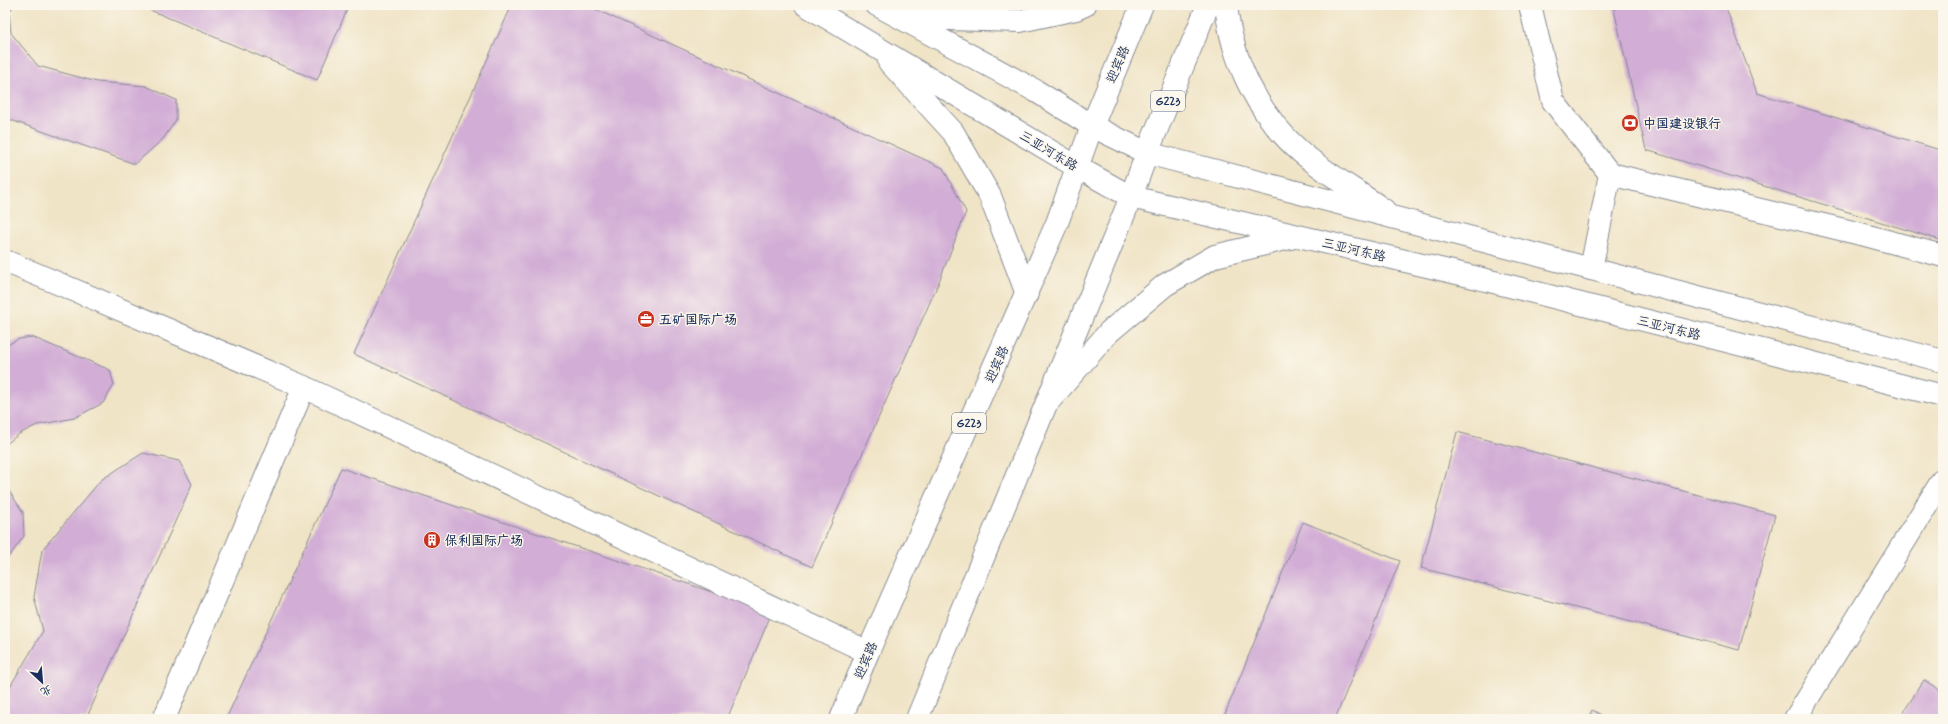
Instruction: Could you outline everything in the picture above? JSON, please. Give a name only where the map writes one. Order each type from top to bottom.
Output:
[{"type":"main road","name":"三亚河东路","points":[[806,5],[1077,168],[1131,197],[1489,281],[1943,396]]},
{"type":"main road","points":[[878,5],[948,19],[1020,21],[1076,9],[1085,5]]},
{"type":"main road","points":[[878,5],[1036,91],[1092,126],[1147,153],[1943,361]]},
{"type":"main road","name":"迎宾路","points":[[841,719],[868,652],[1056,224],[1092,126],[1142,5]]},
{"type":"main road","name":"G223","points":[[917,719],[1208,5]]},
{"type":"main road","points":[[1226,5],[1228,30],[1247,82],[1268,120],[1302,153],[1397,219]]},
{"type":"main road","points":[[1530,5],[1553,102],[1610,174],[1861,234],[1943,256]]},
{"type":"main road","points":[[873,45],[953,132],[990,196],[1026,294]]},
{"type":"main road","points":[[1590,269],[1610,174]]},
{"type":"main road","points":[[1046,404],[1109,332],[1165,285],[1216,256],[1298,236]]},
{"type":"main road","points":[[5,261],[304,386],[868,652]]},
{"type":"main road","points":[[164,719],[304,386]]},
{"type":"main road","points":[[1795,719],[1943,479]]},
{"type":"building","points":[[5,5],[14,5],[9,12],[11,33],[38,66],[97,82],[146,86],[176,100],[176,120],[163,139],[135,164],[5,118]]},
{"type":"building","points":[[138,5],[349,5],[317,80]]},
{"type":"building","name":"五矿国际广场","points":[[512,5],[586,5],[943,168],[966,212],[938,284],[812,567],[354,354]]},
{"type":"building","points":[[1613,5],[1725,5],[1757,93],[1943,151],[1943,241],[1646,150]]},
{"type":"building","points":[[32,337],[110,370],[114,385],[103,403],[74,418],[37,425],[19,434],[5,445],[5,346],[19,339]]},
{"type":"building","points":[[1457,432],[1775,515],[1739,650],[1421,568]]},
{"type":"building","points":[[143,453],[179,461],[192,484],[86,719],[5,719],[5,695],[43,631],[34,597],[42,550],[101,480]]},
{"type":"building","name":"保利国际广场","points":[[341,468],[772,612],[727,719],[226,719]]},
{"type":"building","points":[[5,485],[23,512],[24,536],[5,562]]},
{"type":"building","points":[[1303,522],[1400,561],[1335,719],[1223,719]]},
{"type":"building","points":[[1924,680],[1943,692],[1943,719],[1899,719]]},
{"type":"building","points":[[1592,710],[1609,719],[1588,719]]},
{"type":"place","name":"中国建设银行","points":[[1630,123]]},
{"type":"place","name":"五矿国际广场","points":[[646,319]]},
{"type":"place","name":"保利国际广场","points":[[432,540]]}]
